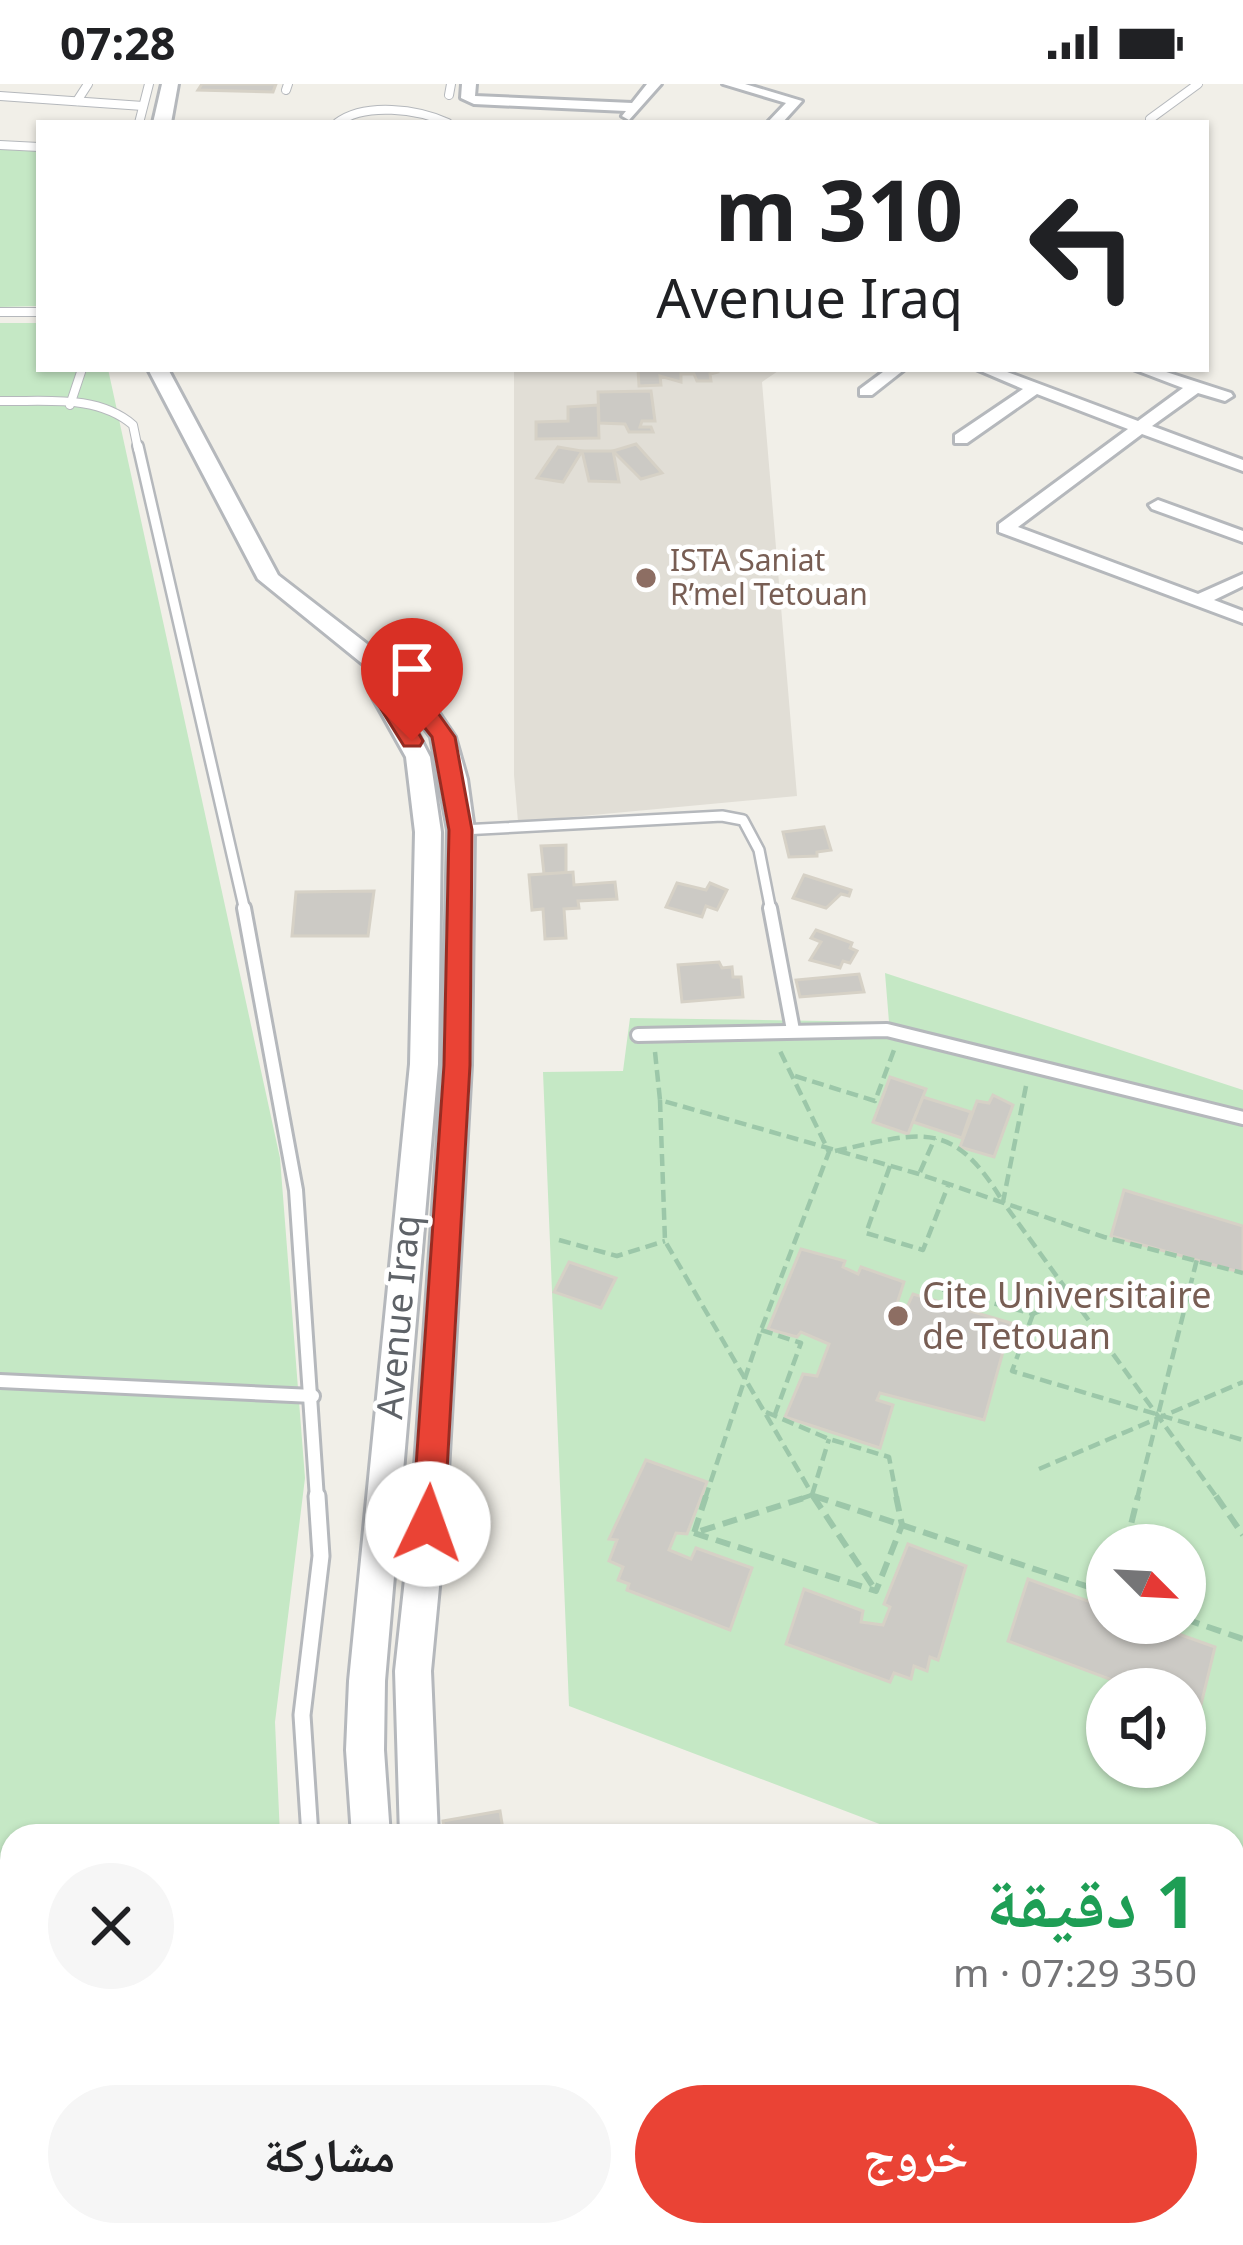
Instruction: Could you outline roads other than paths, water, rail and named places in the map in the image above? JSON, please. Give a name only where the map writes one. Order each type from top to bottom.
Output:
[{"type":"street","points":[[163,120],[170,84]]},
{"type":"street","points":[[469,84],[468,98],[473,100],[637,107]]},
{"type":"street","points":[[626,120],[654,84]]},
{"type":"street","points":[[730,84],[801,97],[777,120]]},
{"type":"street","name":"Avenue Iraq","points":[[160,372],[269,579],[411,690],[443,737],[460,830],[457,1065],[428,1524],[412,1671],[418,1824]]},
{"type":"street","points":[[866,392],[893,372]]},
{"type":"street","points":[[992,372],[1243,466]]},
{"type":"street","points":[[1152,372],[1225,396]]},
{"type":"street","points":[[1196,386],[1005,527],[1243,616]]},
{"type":"street","points":[[961,439],[1036,388]]},
{"type":"street","points":[[1158,505],[1243,537]]},
{"type":"street","points":[[1199,601],[1243,579]]},
{"type":"street","name":"Avenue Iraq","points":[[371,1824],[366,1699],[402,1264],[424,1064],[428,832],[418,757],[385,698],[376,666]]},
{"type":"lane","points":[[4,97],[16,84]]},
{"type":"lane","points":[[34,98],[45,84]]},
{"type":"lane","points":[[77,101],[88,84]]},
{"type":"lane","points":[[140,120],[148,84]]},
{"type":"lane","points":[[448,94],[451,84]]},
{"type":"lane","points":[[1150,119],[1198,84]]},
{"type":"lane","points":[[4,97],[142,106]]},
{"type":"lane","points":[[341,120],[350,112],[406,113],[444,120]]},
{"type":"lane","points":[[403,120],[406,113]]},
{"type":"lane","points":[[0,145],[36,147]]},
{"type":"lane","points":[[0,313],[36,312]]},
{"type":"lane","points":[[70,405],[81,372]]},
{"type":"lane","points":[[0,401],[115,411],[127,417],[136,434],[245,912],[284,1111],[313,1396],[321,1556],[302,1715],[309,1824]]},
{"type":"lane","points":[[460,830],[722,816],[743,820],[759,850],[794,1030]]},
{"type":"lane","points":[[638,1035],[794,1030],[916,1035],[1243,1118]]},
{"type":"lane","points":[[0,1381],[313,1396]]},
{"type":"place","name":"ISTA Saniat R’mel Tetouan","points":[[646,578]]},
{"type":"place","name":"Cite Universitaire de Tetouan","points":[[898,1316]]}]
